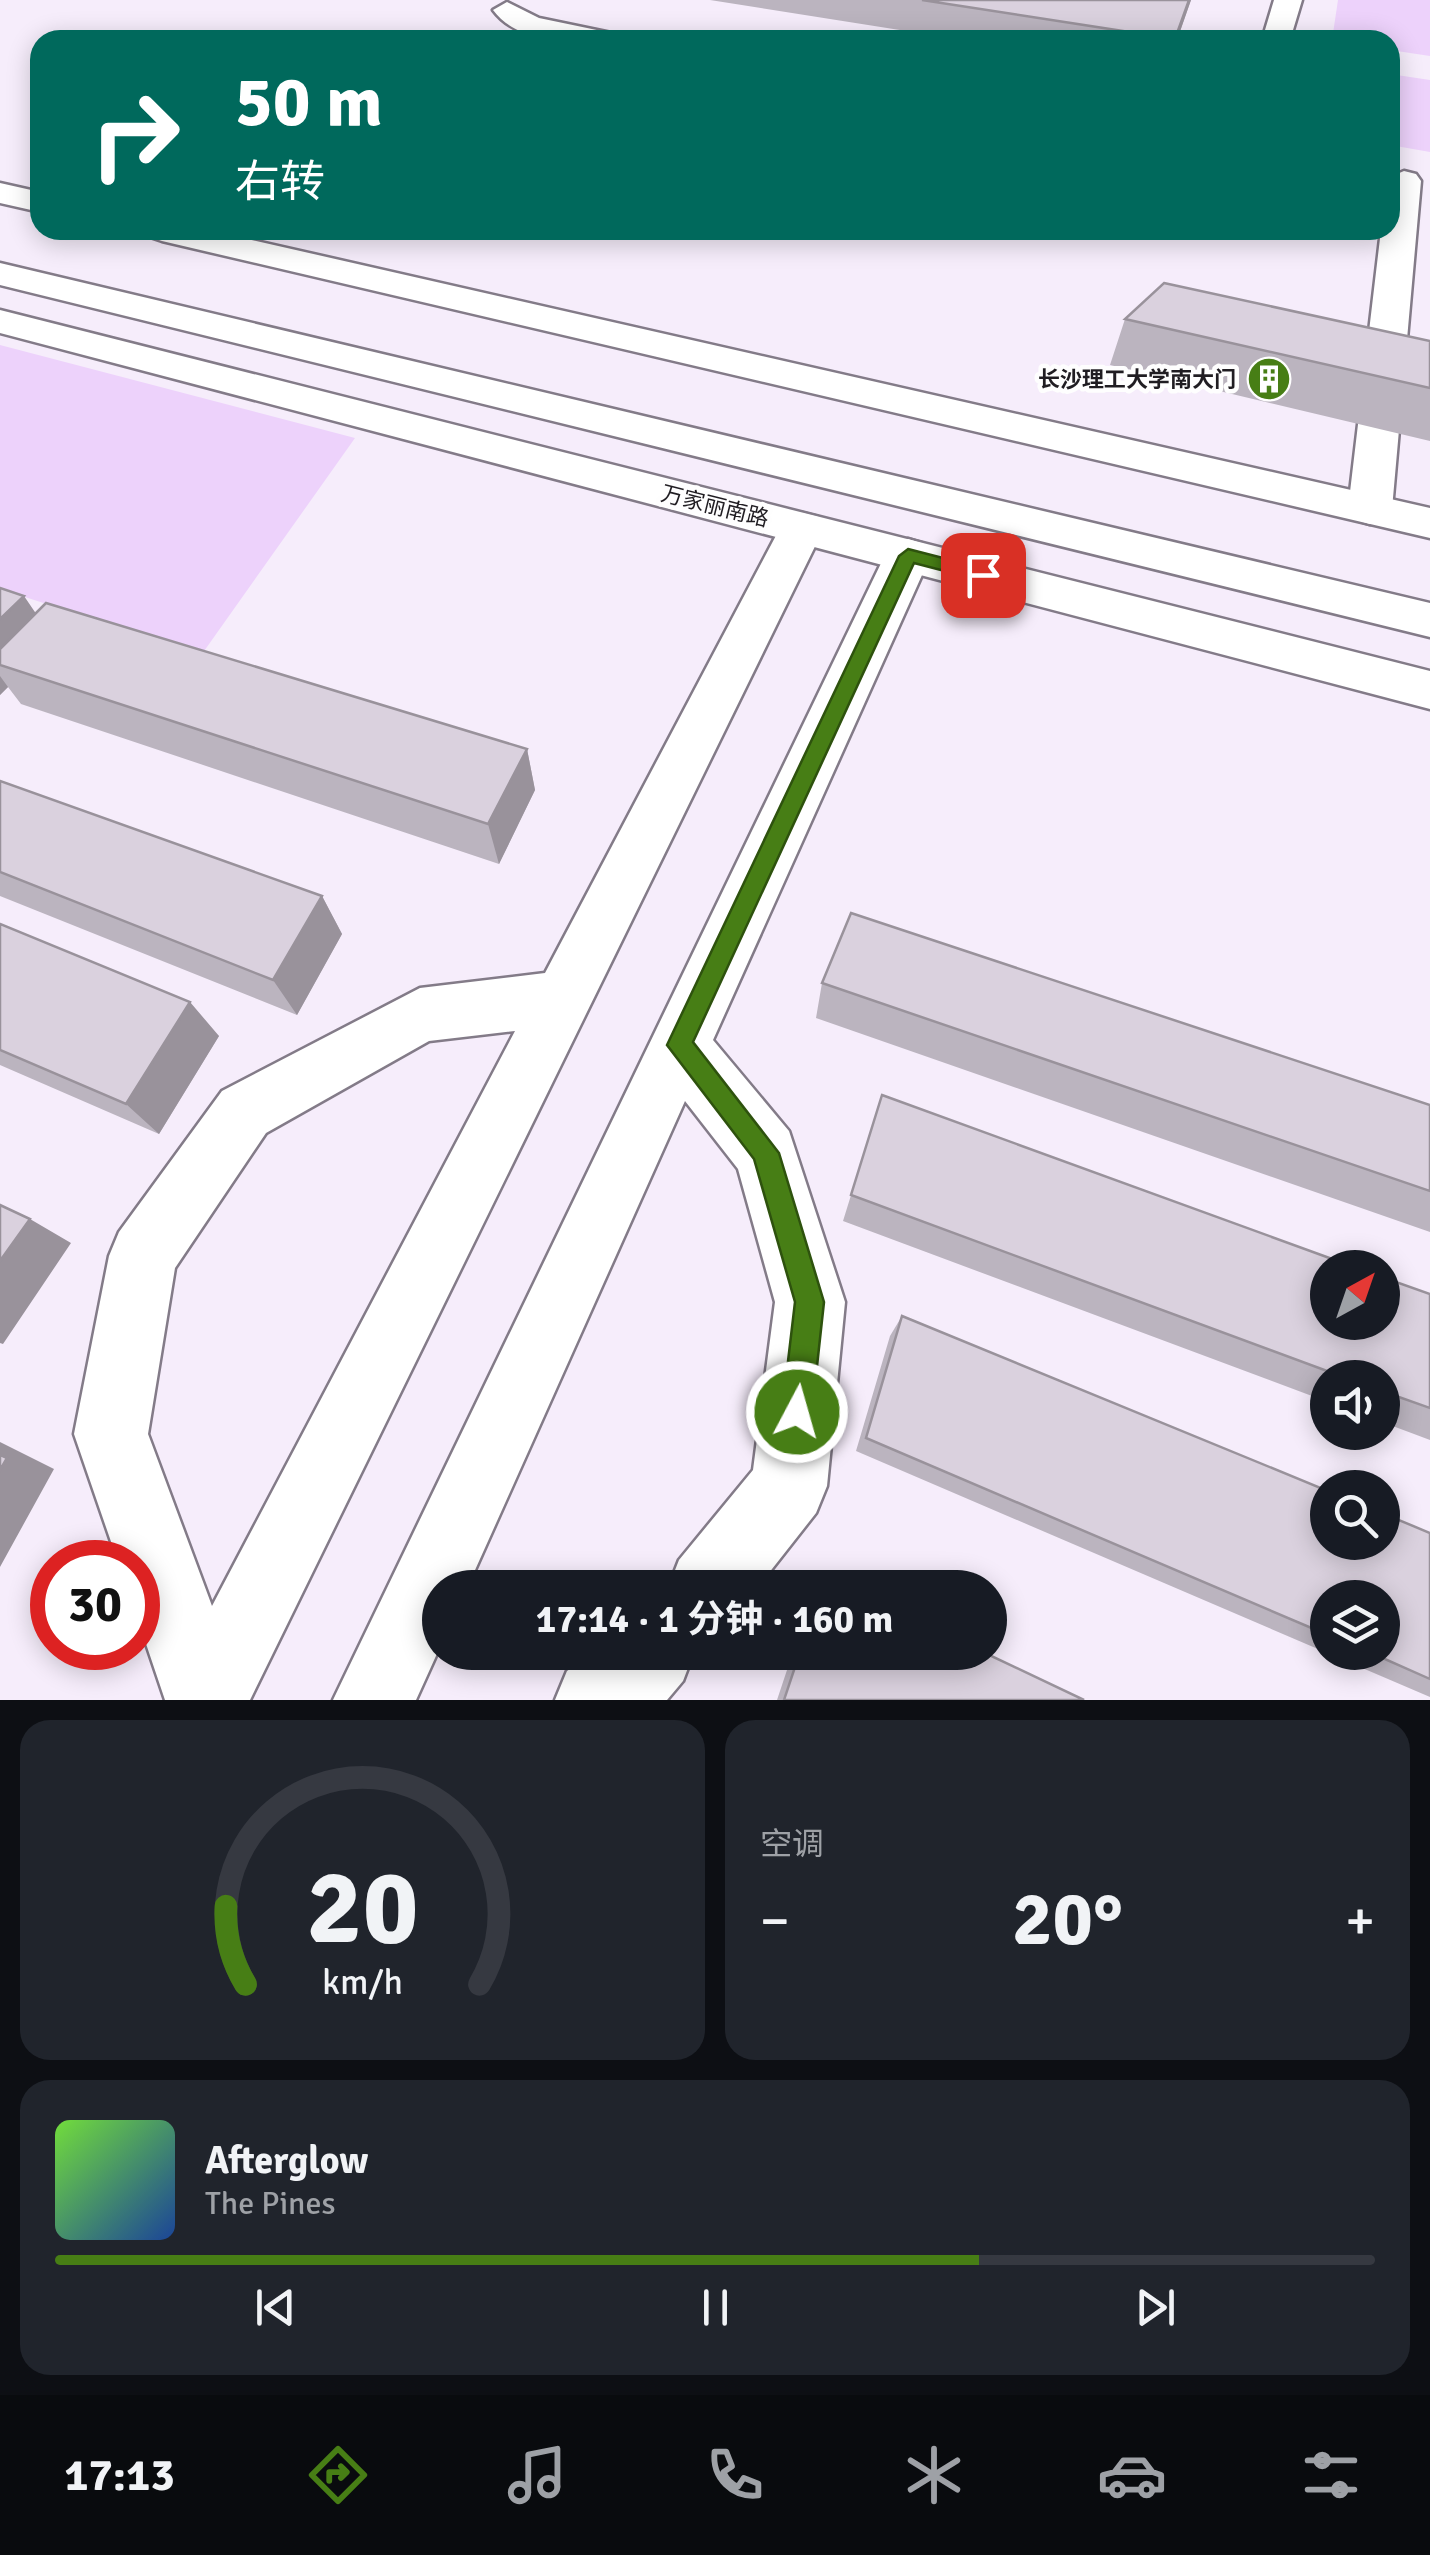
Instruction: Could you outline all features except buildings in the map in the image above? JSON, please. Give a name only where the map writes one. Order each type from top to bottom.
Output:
[{"type":"street","points":[[1279,30],[1288,0]]},
{"type":"street","points":[[507,10],[530,25],[555,30]]},
{"type":"street","points":[[1370,509],[1408,182]]},
{"type":"street","points":[[0,192],[30,200]]},
{"type":"street","points":[[205,240],[1430,523]]},
{"type":"street","points":[[0,274],[1430,620]]},
{"type":"street","name":"万家丽南路","points":[[0,321],[1430,690]]},
{"type":"street","points":[[206,1700],[802,528]]},
{"type":"street","points":[[374,1700],[908,556]]},
{"type":"street","points":[[206,1700],[111,1434],[143,1256],[244,1112],[420,1014],[563,998]]},
{"type":"street","points":[[679,1045],[766,1153],[810,1302],[789,1486],[721,1570]]},
{"type":"street","points":[[596,1700],[640,1670]]},
{"type":"shaded area","points":[[1338,0],[1430,0],[1430,56],[1400,52],[1400,30],[1334,30]]},
{"type":"shaded area","points":[[1400,76],[1430,80],[1430,152],[1400,147]]},
{"type":"shaded area","points":[[0,345],[355,438],[202,654],[0,589]]},
{"type":"place","name":"长沙理工大学南大门","points":[[1269,379]]},
{"type":"route","points":[[797,1412],[810,1302],[766,1153],[679,1045],[908,556],[983,575]]}]
